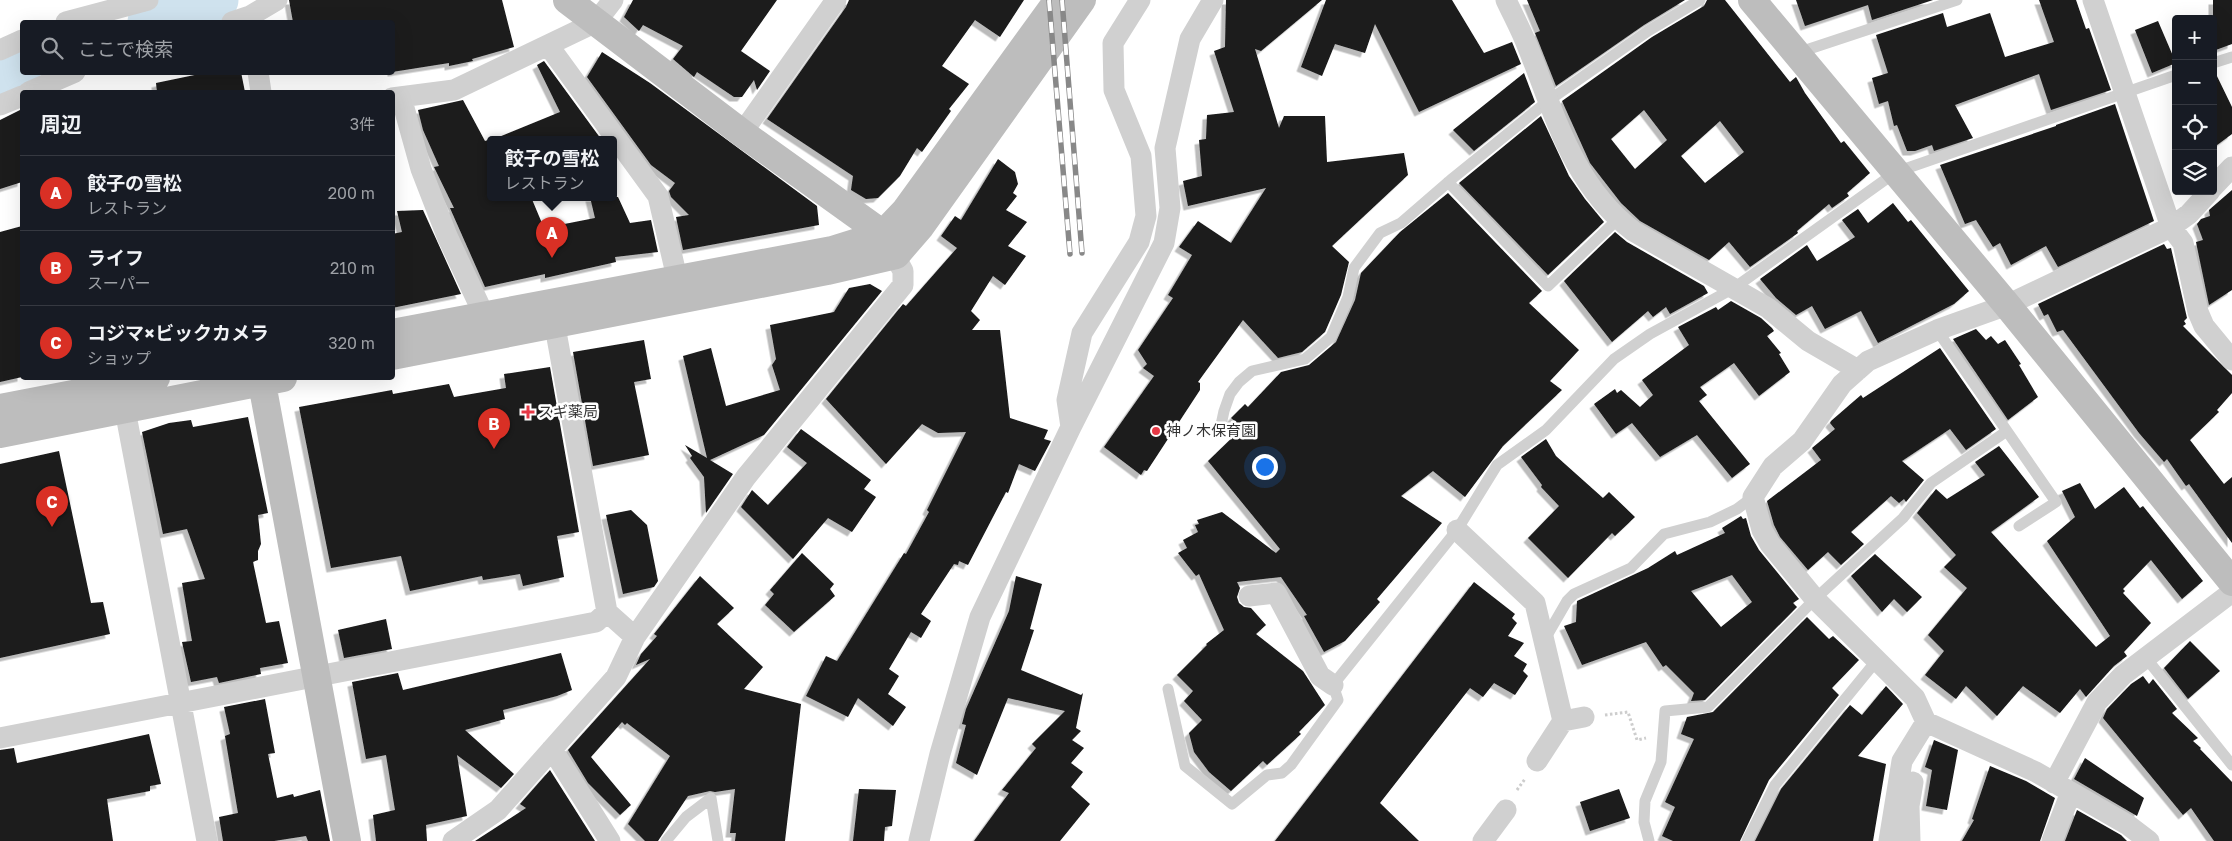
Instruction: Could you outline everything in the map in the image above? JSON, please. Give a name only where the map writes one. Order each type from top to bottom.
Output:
[{"type":"street","points":[[73,20],[148,0]]},
{"type":"street","points":[[246,13],[277,0]]},
{"type":"street","points":[[453,841],[498,810],[616,677],[635,637],[746,477],[903,285],[903,271],[889,244],[567,0]]},
{"type":"street","points":[[484,315],[447,236],[421,169],[397,98],[454,90],[596,22],[613,0]]},
{"type":"street","points":[[742,133],[836,0]]},
{"type":"street","points":[[889,244],[905,211],[1058,0]]},
{"type":"street","points":[[395,332],[484,315],[553,313],[817,273],[889,244],[921,226],[1082,0]]},
{"type":"street","points":[[1070,427],[1067,400],[1082,333],[1139,242],[1146,216],[1141,156],[1114,90],[1113,43],[1140,0]]},
{"type":"street","points":[[918,841],[940,754],[980,617],[1070,427],[1164,243],[1170,208],[1165,148],[1190,39],[1212,0]]},
{"type":"street","points":[[1506,0],[1526,44],[1561,137],[1587,182],[1618,219],[1633,231],[1768,308],[1808,341],[1858,370]]},
{"type":"street","points":[[1752,0],[2008,305],[2232,582]]},
{"type":"street","points":[[2094,0],[2171,227],[2183,244],[2198,312],[2204,326],[2232,360]]},
{"type":"street","points":[[0,50],[20,41]]},
{"type":"street","points":[[548,45],[614,136]]},
{"type":"street","points":[[34,90],[68,75]]},
{"type":"street","points":[[258,75],[261,90]]},
{"type":"street","points":[[0,106],[20,97]]},
{"type":"street","points":[[617,140],[658,196],[677,278]]},
{"type":"street","points":[[2217,183],[2232,167]]},
{"type":"street","points":[[2150,841],[2036,772],[1930,724],[1915,698],[1815,599],[1770,544],[1762,530],[1753,497],[1773,466],[1802,441],[1842,384],[1868,361],[1937,330],[2008,305],[2171,227],[2188,214],[2206,195]]},
{"type":"street","points":[[395,355],[677,278],[832,250],[889,244]]},
{"type":"street","points":[[553,313],[607,612],[635,637]]},
{"type":"street","points":[[0,434],[122,396],[152,380]]},
{"type":"street","points":[[0,408],[260,380]]},
{"type":"street","points":[[269,380],[317,676],[347,841]]},
{"type":"street","points":[[122,396],[207,841]]},
{"type":"street","points":[[1457,530],[1534,603],[1542,643],[1563,721]]},
{"type":"street","points":[[2052,841],[2063,787],[2097,702],[2123,676],[2232,592]]},
{"type":"street","points":[[1249,596],[1276,593],[1320,676],[1333,684]]},
{"type":"street","points":[[0,738],[596,622],[607,612]]},
{"type":"street","points":[[1537,761],[1563,721],[1584,717]]},
{"type":"street","points":[[1889,841],[1902,761],[1930,724]]},
{"type":"street","points":[[1910,841],[1909,806],[1915,764],[1930,724]]},
{"type":"street","points":[[552,749],[610,841]]},
{"type":"street","points":[[1483,841],[1506,810]]},
{"type":"lane","points":[[1221,425],[1230,394],[1239,382],[1252,371],[1305,359],[1331,337],[1348,297],[1354,268],[1380,233],[1401,223],[1548,100],[1648,31],[1700,0]]},
{"type":"lane","points":[[1797,53],[1957,0]]},
{"type":"lane","points":[[2217,62],[2232,57]]},
{"type":"lane","points":[[1168,689],[1185,766],[1232,804],[1267,775],[1282,773],[1290,765],[1338,700],[1333,684],[1457,530],[1497,465],[1546,430],[1614,359],[1650,334],[1734,288],[1896,172],[2172,76]]},
{"type":"lane","points":[[1448,182],[1548,286],[1618,219]]},
{"type":"lane","points":[[1937,330],[2056,502],[2020,526]]},
{"type":"lane","points":[[1648,841],[1644,822],[1645,801],[1660,762],[1665,711],[1708,707],[1815,599],[1903,518],[1931,482],[2007,431]]},
{"type":"lane","points":[[1542,643],[1567,601],[1574,594],[1631,568],[1664,534],[1710,522],[1736,509],[1753,497]]},
{"type":"lane","points":[[2146,658],[2232,765]]},
{"type":"lane","points":[[1748,841],[1775,785],[1877,660]]},
{"type":"lane","points":[[666,841],[686,817],[711,798],[718,841]]},
{"type":"path","points":[[1584,717],[1628,712],[1637,740],[1648,737],[1648,713],[1665,711]]},
{"type":"path","points":[[1506,810],[1537,761]]},
{"type":"building","points":[[289,0],[502,0],[514,47],[472,59],[473,61],[449,66],[449,63],[395,72],[395,20],[293,20]]},
{"type":"building","points":[[633,0],[777,0],[741,51],[770,71],[757,90],[754,80],[742,97],[734,97],[697,72],[694,77],[673,59],[683,46],[643,25],[639,31],[624,17]]},
{"type":"building","points":[[849,0],[1024,0],[1000,37],[975,20],[942,66],[969,84],[949,109],[951,111],[922,152],[917,148],[900,176],[878,198],[866,199],[851,190],[853,176],[767,119],[846,7]]},
{"type":"building","points":[[1226,0],[1322,0],[1261,51],[1255,49],[1279,128],[1284,116],[1325,116],[1327,162],[1404,153],[1408,175],[1332,246],[1349,262],[1341,295],[1325,332],[1302,352],[1278,358],[1243,320],[1198,382],[1200,383],[1200,390],[1147,471],[1144,470],[1141,475],[1104,447],[1154,376],[1143,368],[1147,364],[1138,350],[1173,298],[1168,295],[1192,255],[1179,247],[1198,221],[1231,243],[1266,188],[1188,206],[1183,181],[1202,176],[1199,140],[1206,139],[1207,115],[1234,112],[1214,51],[1225,47]]},
{"type":"building","points":[[1326,0],[1452,0],[1484,53],[1512,42],[1521,64],[1419,112],[1375,24],[1365,53],[1335,44],[1322,76],[1301,67]]},
{"type":"building","points":[[1527,0],[1685,0],[1644,25],[1556,86],[1535,33],[1540,31]]},
{"type":"building","points":[[1707,0],[1725,0],[1790,82],[1796,77],[1805,93],[1841,143],[1844,141],[1870,173],[1847,193],[1849,196],[1832,208],[1829,204],[1797,231],[1798,233],[1750,267],[1729,242],[1709,260],[1640,221],[1621,203],[1590,163],[1562,101],[1652,37],[1704,6]],"holes":[[[1644,110],[1667,140],[1635,169],[1611,139]],[[1720,121],[1744,152],[1705,183],[1681,156]]]},
{"type":"building","points":[[1796,0],[1933,0],[1872,20],[1868,5],[1805,26]]},
{"type":"building","points":[[2039,0],[2076,0],[2086,29],[2089,28],[2111,90],[2051,110],[2039,74],[1955,105],[1973,138],[1934,151],[1932,145],[1915,151],[1907,151],[1897,125],[1894,126],[1888,101],[1879,104],[1872,78],[1888,73],[1876,35],[1943,13],[1947,27],[1990,13],[2005,57],[2054,42]]},
{"type":"building","points":[[2213,0],[2232,0],[2232,44],[2217,50],[2217,15],[2213,15]]},
{"type":"building","points":[[2158,21],[2172,54],[2172,65],[2152,73],[2135,30]]},
{"type":"building","points":[[602,52],[650,83],[817,206],[819,225],[683,250],[676,217],[689,215],[671,197],[669,191],[675,183],[651,165],[587,77]]},
{"type":"building","points":[[544,61],[599,136],[501,136],[560,112],[537,65]]},
{"type":"building","points":[[1524,73],[1535,102],[1474,151],[1453,130]]},
{"type":"building","points":[[195,75],[242,75],[245,90],[157,90],[156,83]]},
{"type":"building","points":[[2217,76],[2232,107],[2232,134],[2217,145]]},
{"type":"building","points":[[463,100],[485,141],[487,140],[487,201],[533,201],[544,228],[595,218],[591,201],[617,201],[618,197],[630,223],[651,220],[658,252],[615,257],[616,262],[545,278],[545,274],[485,287],[450,208],[454,208],[434,167],[439,166],[423,130],[418,110]]},
{"type":"building","points":[[2115,104],[2154,221],[2058,267],[2046,246],[2011,265],[2000,243],[1993,247],[1976,220],[1965,224],[1940,165]]},
{"type":"building","points":[[20,110],[20,183],[0,189],[0,120]]},
{"type":"building","points":[[1541,116],[1569,176],[1604,222],[1548,275],[1459,183]]},
{"type":"building","points":[[998,159],[1015,172],[1018,184],[1013,193],[1017,196],[1006,210],[1027,222],[1008,246],[1026,256],[1005,285],[993,276],[971,311],[980,320],[972,330],[1000,330],[1010,418],[1048,430],[1044,439],[1051,441],[1035,471],[1019,464],[1008,493],[1006,492],[968,565],[959,561],[958,565],[954,564],[921,614],[931,621],[921,638],[911,632],[889,669],[899,676],[888,694],[906,707],[893,726],[858,698],[848,717],[806,696],[826,656],[837,661],[904,553],[906,554],[929,512],[927,510],[966,432],[938,433],[922,424],[886,464],[826,399],[903,304],[906,306],[957,248],[941,236],[955,216],[961,220]]},
{"type":"building","points":[[2232,190],[2232,290],[2209,305],[2196,242],[2203,240],[2197,224],[2201,219],[2210,216],[2209,210]]},
{"type":"building","points":[[1448,193],[1542,291],[1529,303],[1579,350],[1550,381],[1562,390],[1503,446],[1465,497],[1433,471],[1401,496],[1442,523],[1377,599],[1380,602],[1345,641],[1324,652],[1304,616],[1307,615],[1281,577],[1237,582],[1240,588],[1237,597],[1239,603],[1244,607],[1251,608],[1266,625],[1256,634],[1303,671],[1325,705],[1299,732],[1301,734],[1267,765],[1263,761],[1231,791],[1209,772],[1194,752],[1189,733],[1202,720],[1184,701],[1193,691],[1177,675],[1206,644],[1224,630],[1199,574],[1196,576],[1178,553],[1187,548],[1183,540],[1198,532],[1195,525],[1199,524],[1197,520],[1222,512],[1276,553],[1280,549],[1208,461],[1237,433],[1231,427],[1236,422],[1231,418],[1245,404],[1248,407],[1281,372],[1309,365],[1336,342],[1355,300],[1361,273],[1400,232]]},
{"type":"building","points":[[1893,203],[1908,222],[1911,220],[1969,291],[1954,304],[1878,343],[1861,311],[1825,329],[1812,306],[1796,315],[1776,298],[1760,279],[1807,245],[1817,261],[1855,237],[1842,220],[1858,209],[1868,223]]},
{"type":"building","points":[[423,210],[461,294],[395,307],[395,233],[402,232],[397,211]]},
{"type":"building","points":[[20,227],[20,377],[0,382],[0,232]]},
{"type":"building","points":[[1615,232],[1627,242],[1704,286],[1708,293],[1670,314],[1666,307],[1653,317],[1648,311],[1612,342],[1564,281]]},
{"type":"building","points":[[2164,244],[2167,249],[2171,248],[2187,318],[2184,321],[2186,324],[2183,326],[2232,375],[2232,393],[2217,410],[2219,412],[2190,440],[2224,484],[2232,477],[2232,543],[2189,484],[2186,486],[2167,459],[2164,462],[2139,433],[2063,330],[2057,332],[2048,314],[2044,316],[2038,304]]},
{"type":"building","points":[[870,284],[882,291],[764,435],[710,460],[733,474],[706,513],[704,477],[690,458],[692,456],[685,445],[707,458],[683,356],[711,348],[726,406],[780,390],[772,365],[776,359],[770,325],[834,312],[849,288]]},
{"type":"building","points":[[1731,301],[1761,318],[1772,328],[1774,331],[1767,336],[1781,353],[1779,354],[1790,372],[1759,396],[1734,363],[1700,387],[1707,395],[1699,401],[1750,464],[1732,478],[1697,435],[1660,457],[1632,423],[1616,434],[1594,404],[1615,389],[1617,393],[1621,390],[1640,407],[1653,395],[1642,380],[1689,345],[1678,327],[1716,307],[1718,310]]},
{"type":"building","points":[[1976,329],[1986,340],[1991,336],[1998,344],[2005,340],[2021,364],[2019,365],[2038,397],[2008,420],[1953,339]]},
{"type":"building","points":[[644,340],[651,379],[634,382],[649,455],[593,466],[573,352]]},
{"type":"building","points":[[1940,348],[1996,429],[1966,450],[1950,429],[1902,461],[1924,480],[1906,502],[1904,499],[1899,503],[1891,496],[1851,532],[1864,544],[1841,565],[1828,552],[1808,570],[1780,537],[1774,525],[1767,501],[1821,460],[1812,448],[1835,429],[1830,423],[1831,421],[1861,395],[1863,398]]},
{"type":"building","points":[[550,367],[579,532],[557,536],[564,577],[523,586],[520,574],[483,580],[482,576],[410,591],[401,556],[331,568],[299,407],[392,390],[393,394],[449,384],[454,397],[506,388],[504,374]]},
{"type":"building","points":[[248,417],[268,513],[258,515],[261,544],[258,551],[258,560],[253,562],[266,623],[279,621],[288,663],[260,668],[261,674],[219,683],[217,677],[191,682],[182,642],[192,641],[182,583],[205,579],[187,529],[163,534],[142,432],[169,423],[191,420],[193,427]]},
{"type":"building","points":[[801,429],[871,480],[864,489],[876,497],[852,532],[828,518],[793,559],[741,507],[752,490],[768,505],[807,463],[787,447]]},
{"type":"building","points":[[1546,439],[1556,456],[1603,498],[1609,492],[1635,517],[1615,536],[1612,533],[1568,578],[1528,538],[1559,506],[1541,487],[1542,485],[1521,457]]},
{"type":"building","points":[[1999,446],[2039,497],[1991,532],[2096,647],[2110,636],[2047,541],[2075,517],[2062,491],[2080,483],[2095,509],[2124,487],[2140,508],[2143,506],[2203,581],[2182,599],[2151,560],[2123,589],[2125,591],[2123,593],[2151,623],[2124,652],[2127,656],[2114,666],[2086,697],[2080,689],[2060,713],[2023,686],[1997,716],[1966,686],[1956,699],[1925,675],[1944,651],[1928,635],[1967,588],[1944,567],[1956,555],[1917,513],[1936,489],[1947,499],[1985,475],[1975,462]]},
{"type":"building","points":[[59,451],[91,603],[103,602],[110,634],[0,658],[0,464]]},
{"type":"building","points":[[631,510],[647,525],[658,581],[654,587],[623,594],[606,515]]},
{"type":"building","points":[[1741,516],[1743,519],[1746,518],[1751,536],[1759,550],[1799,599],[1793,603],[1797,607],[1705,700],[1691,701],[1694,693],[1666,665],[1663,667],[1646,642],[1582,665],[1564,626],[1576,622],[1577,601],[1648,568],[1675,551],[1677,555],[1725,533],[1722,528]],"holes":[[[1732,575],[1752,602],[1721,627],[1691,591]]]},
{"type":"building","points":[[802,553],[834,584],[830,589],[835,596],[794,632],[765,605],[774,594],[770,590]]},
{"type":"building","points":[[1875,554],[1922,597],[1907,612],[1894,599],[1882,612],[1851,576]]},
{"type":"building","points":[[700,576],[734,608],[717,624],[763,667],[744,689],[801,704],[785,841],[735,841],[736,833],[730,833],[735,789],[710,791],[688,796],[658,841],[645,841],[628,824],[670,756],[627,723],[625,725],[622,722],[591,757],[631,805],[620,815],[588,783],[568,750],[650,659],[636,665],[641,654],[657,636],[654,634]]},
{"type":"building","points":[[1016,576],[1042,584],[1030,629],[1034,630],[1021,670],[1081,695],[1083,693],[1076,728],[1081,731],[1072,740],[1084,748],[1071,763],[1083,772],[1071,787],[1090,804],[1060,841],[974,841],[1009,793],[1002,790],[1036,748],[1032,744],[1065,711],[1008,698],[977,775],[956,763],[966,725],[962,724],[966,709],[1009,611]]},
{"type":"building","points":[[1474,582],[1515,614],[1512,618],[1517,623],[1508,636],[1524,643],[1514,656],[1527,664],[1523,671],[1528,676],[1515,695],[1494,683],[1483,697],[1470,688],[1380,803],[1419,841],[1275,841]]},
{"type":"building","points":[[1807,617],[1829,639],[1833,636],[1859,660],[1832,688],[1839,695],[1769,780],[1740,841],[1673,841],[1662,836],[1675,807],[1665,802],[1694,739],[1681,734],[1687,717],[1713,712]]},
{"type":"building","points":[[386,619],[392,649],[344,658],[338,630]]},
{"type":"building","points":[[2190,641],[2220,671],[2188,699],[2164,668]]},
{"type":"building","points":[[561,653],[572,690],[557,696],[503,710],[505,719],[465,730],[514,774],[501,788],[457,755],[467,816],[426,825],[427,841],[376,841],[373,815],[395,810],[386,755],[366,759],[352,682],[398,673],[403,690]]},
{"type":"building","points":[[2143,676],[2149,684],[2153,679],[2177,709],[2172,713],[2198,738],[2193,741],[2232,782],[2232,841],[2214,841],[2191,808],[2183,815],[2103,718],[2107,709],[2131,684]]},
{"type":"building","points":[[1886,686],[1903,704],[1858,756],[1886,764],[1873,841],[1755,841],[1781,789],[1850,705],[1862,715]]},
{"type":"building","points":[[265,699],[275,753],[268,754],[277,798],[293,794],[294,797],[320,790],[330,841],[308,841],[306,836],[274,841],[223,841],[219,817],[238,813],[225,736],[230,734],[224,707]]},
{"type":"building","points":[[149,734],[161,784],[150,786],[150,791],[107,799],[113,841],[0,841],[0,750],[14,748],[17,763]]},
{"type":"building","points":[[1934,740],[1958,750],[1947,810],[1926,806],[1932,770],[1925,767]]},
{"type":"building","points":[[2085,758],[2144,798],[2137,816],[2074,779]]},
{"type":"building","points":[[1990,766],[2026,781],[2055,798],[2040,841],[1962,841],[1974,820],[1972,819]]},
{"type":"building","points":[[550,770],[595,841],[475,841],[526,808],[520,804]]},
{"type":"building","points":[[859,789],[896,790],[892,826],[885,827],[884,841],[853,841]]},
{"type":"building","points":[[1619,789],[1630,818],[1590,831],[1580,802]]},
{"type":"building","points":[[2077,810],[2121,835],[2127,841],[2065,841]]},
{"type":"waterway","points":[[158,20],[200,9],[216,0]]},
{"type":"waterway","points":[[0,74],[20,64]]},
{"type":"railway","points":[[1049,0],[1070,254]]},
{"type":"railway","points":[[1062,0],[1082,253]]},
{"type":"place","name":"餃子の雪松","points":[[552,258]]},
{"type":"place","name":"スギ薬局","points":[[528,412]]},
{"type":"place","name":"神ノ木保育園","points":[[1156,431]]},
{"type":"place","name":"ライフ","points":[[494,449]]},
{"type":"place","name":"コジマ×ビックカメラ","points":[[52,527]]}]
